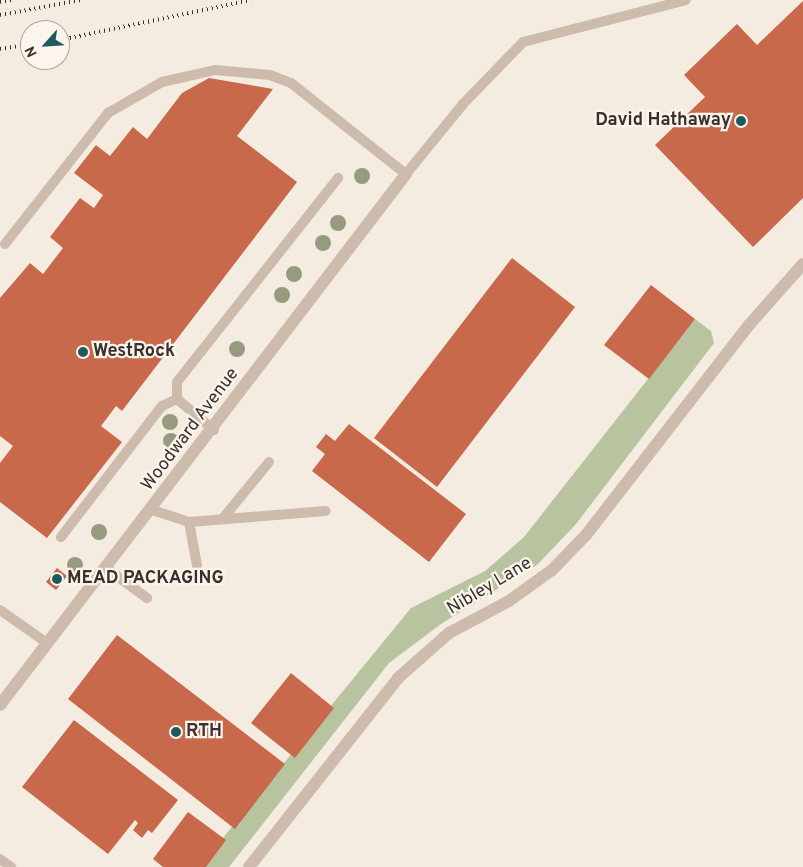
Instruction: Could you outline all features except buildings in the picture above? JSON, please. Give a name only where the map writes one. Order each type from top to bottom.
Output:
[{"type":"street","name":"Woodward Avenue","points":[[0,705],[214,430],[406,174]]},
{"type":"street","name":"Nibley Lane","points":[[249,867],[398,678],[449,633],[510,600],[552,570],[586,535],[749,325],[803,264]]},
{"type":"lane","points":[[5,244],[108,113],[162,82],[215,70],[270,75],[291,83],[406,174],[463,104],[523,42],[686,0]]},
{"type":"lane","points":[[177,399],[177,382],[338,178]]},
{"type":"lane","points":[[177,399],[214,430]]},
{"type":"lane","points":[[61,537],[162,406],[177,399]]},
{"type":"lane","points":[[224,518],[269,462]]},
{"type":"lane","points":[[152,510],[189,522],[326,511]]},
{"type":"lane","points":[[189,522],[197,565]]},
{"type":"lane","points":[[106,568],[147,598]]},
{"type":"lane","points":[[0,610],[47,643]]},
{"type":"lane","points":[[0,858],[11,867]]},
{"type":"green space","points":[[695,319],[711,331],[714,343],[576,524],[538,564],[441,624],[389,663],[229,867],[199,867],[411,608],[485,571],[524,537]]},
{"type":"railway","points":[[0,2],[12,0]]},
{"type":"railway","points":[[0,15],[81,0]]},
{"type":"railway","points":[[70,38],[251,0]]},
{"type":"railway","points":[[0,49],[20,46]]},
{"type":"place","name":"David Hathaway","points":[[741,121]]},
{"type":"place","name":"WestRock","points":[[83,352]]},
{"type":"place","name":"MEAD PACKAGING","points":[[57,579]]},
{"type":"place","name":"RTH","points":[[176,732]]}]
